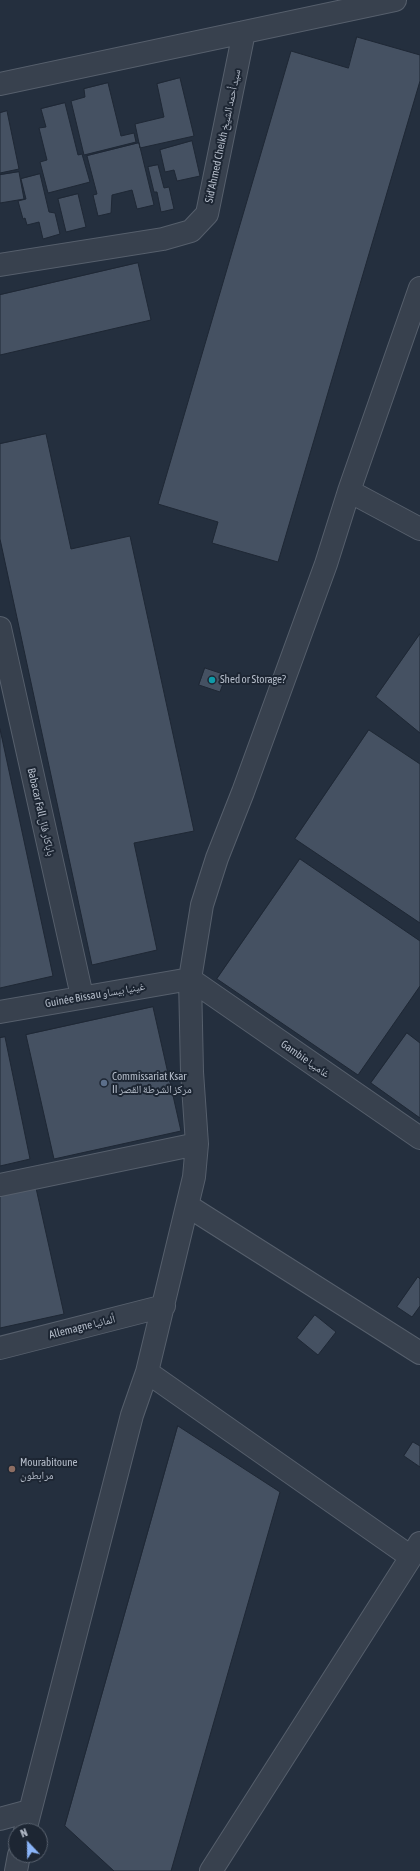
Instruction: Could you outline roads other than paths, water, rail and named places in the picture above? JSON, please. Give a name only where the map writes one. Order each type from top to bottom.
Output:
[{"type":"street","points":[[0,84],[395,0]]},
{"type":"street","name":"Sid'Ahmed Cheikh سيد أحمد الشيخ","points":[[0,265],[163,239],[192,231],[207,214],[244,32]]},
{"type":"street","points":[[0,1819],[27,1821],[126,1438],[147,1372],[188,1206],[194,1177],[197,1144],[192,1072],[190,979],[202,904],[217,858],[243,792],[326,564],[349,491],[420,288]]},
{"type":"street","points":[[349,491],[420,529]]},
{"type":"street","name":"Babacar Fall باباكار فال","points":[[0,628],[82,996]]},
{"type":"street","name":"Guinée Bissau غينيا بيساو","points":[[0,1012],[82,996],[190,979]]},
{"type":"street","name":"Gambie غامبيا","points":[[190,979],[420,1138]]},
{"type":"street","points":[[0,1185],[197,1144]]},
{"type":"street","points":[[188,1206],[420,1353]]},
{"type":"street","name":"Allemagne ألمانيا","points":[[0,1348],[164,1306]]},
{"type":"street","points":[[147,1372],[416,1550],[211,1871]]},
{"type":"place","name":"Shed or Storage?","points":[[212,680]]},
{"type":"place","name":"Commissariat Ksar II مركز الشرطة القصر","points":[[104,1083]]},
{"type":"place","name":"Mourabitoune مرابطون","points":[[12,1469]]}]
